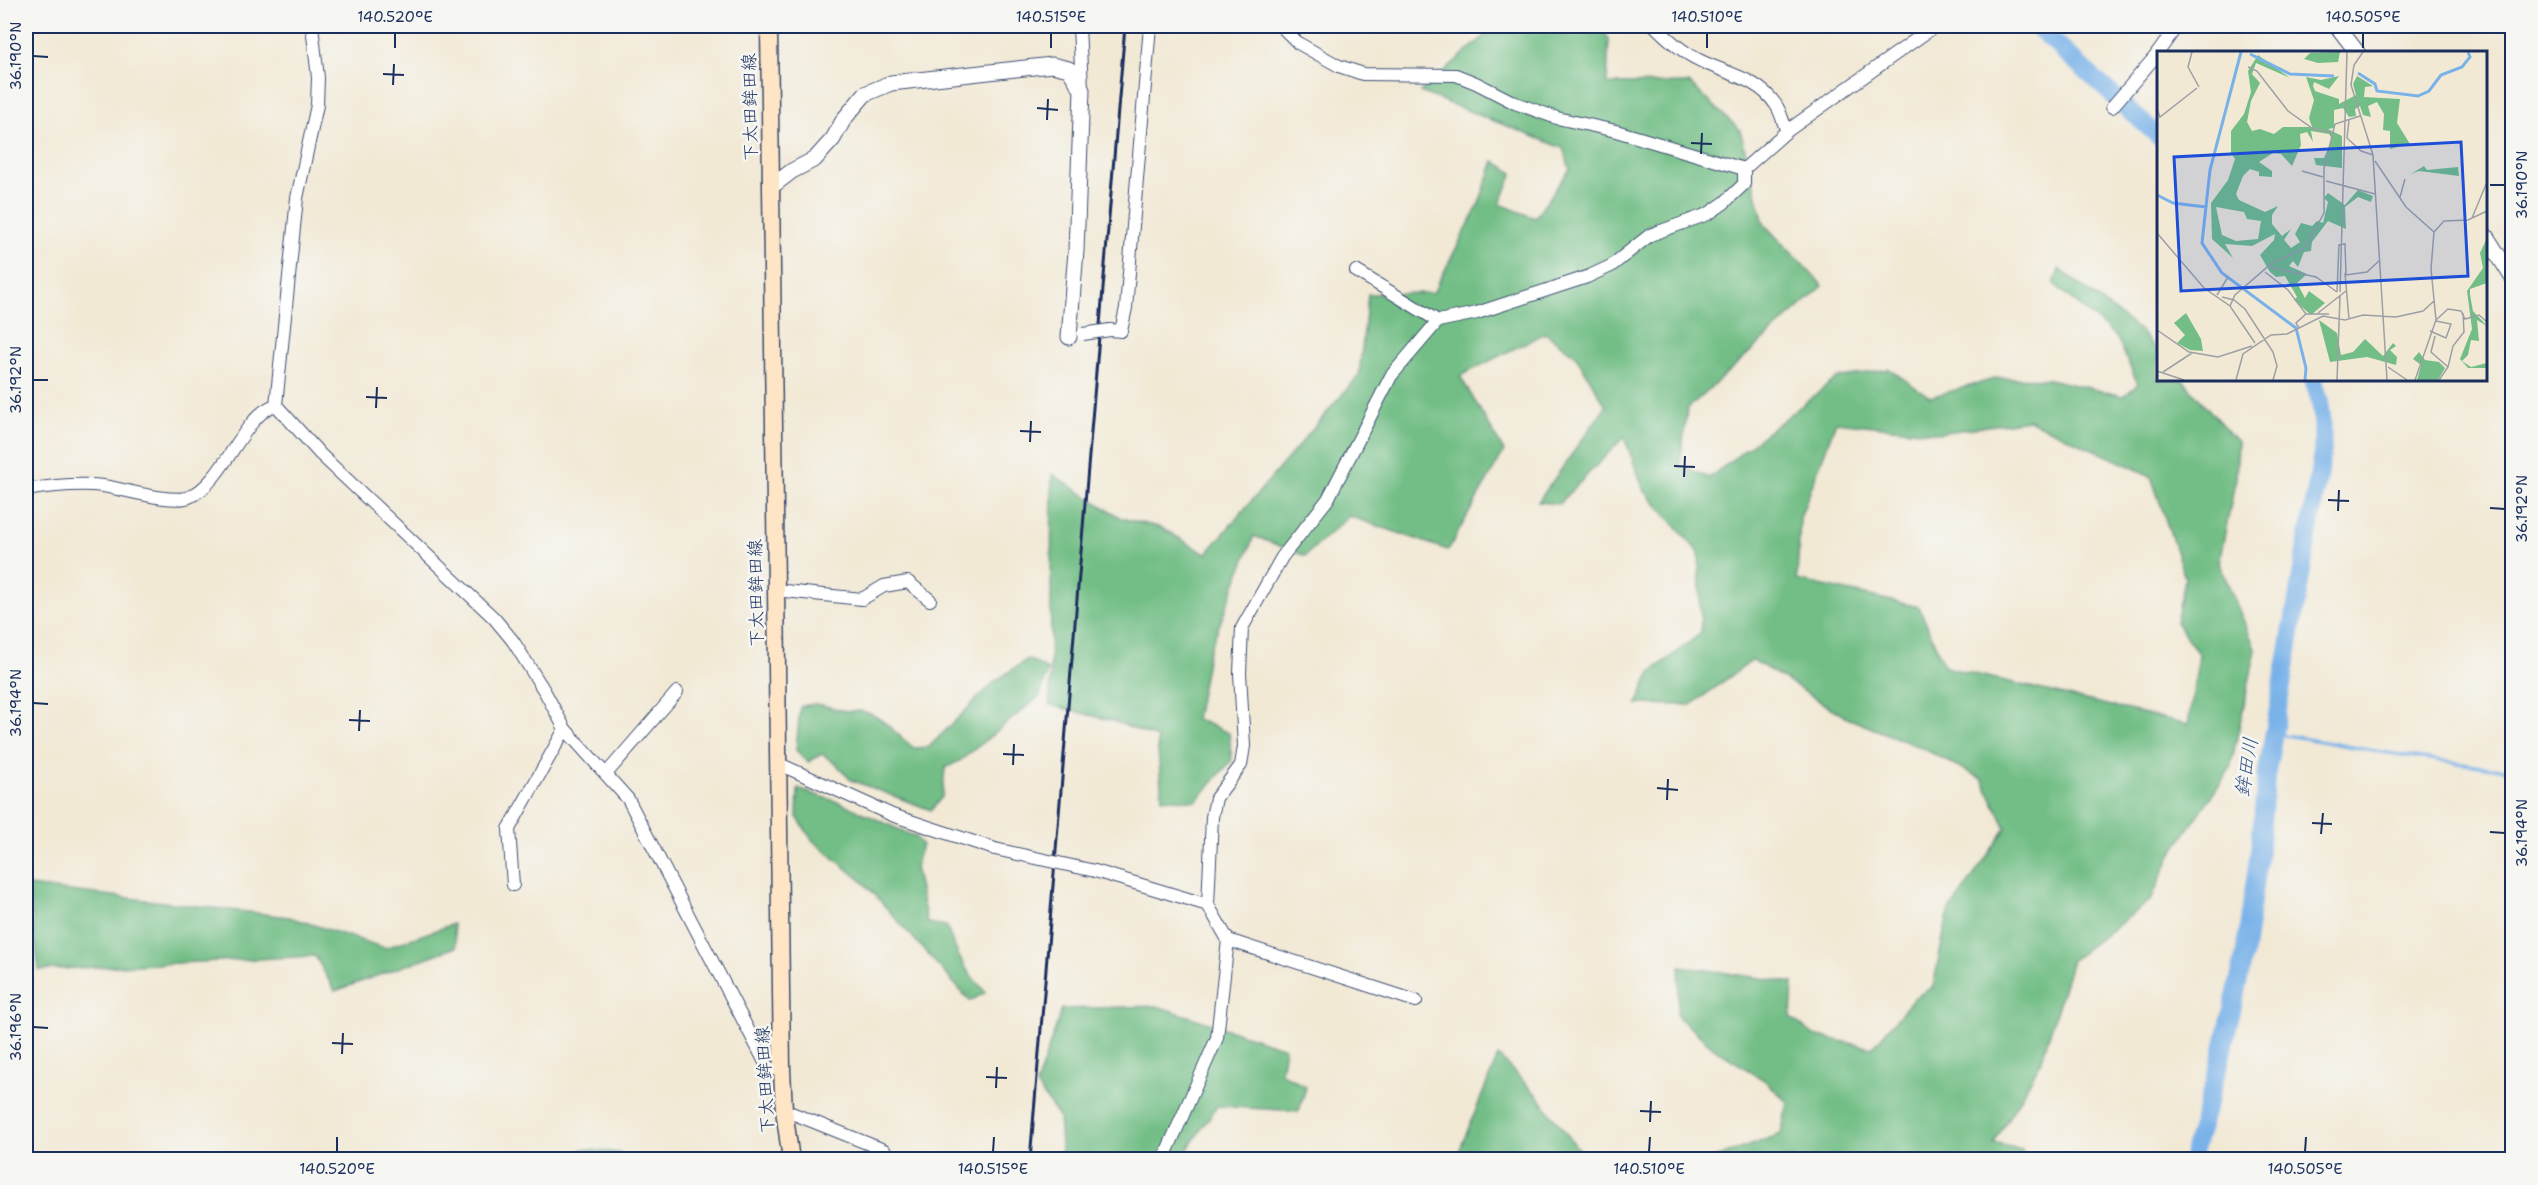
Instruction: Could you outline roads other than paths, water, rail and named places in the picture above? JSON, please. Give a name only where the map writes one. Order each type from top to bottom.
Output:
[{"type":"main road","name":"下太田鉾田線","points":[[769,26],[782,1070],[784,1110],[791,1160]]},
{"type":"street","points":[[312,26],[318,78],[317,105],[297,198],[276,405],[320,454],[494,618],[513,641],[565,729],[628,799],[768,1068],[782,1070]]},
{"type":"street","points":[[1079,26],[1082,90],[1076,251],[1076,335],[1110,330],[1121,331],[1126,308],[1150,26]]},
{"type":"street","points":[[1281,26],[1298,43],[1339,66],[1364,74],[1455,75],[1515,103],[1557,118],[1616,131],[1744,170]]},
{"type":"street","points":[[1655,26],[1668,39],[1695,58],[1726,70],[1759,87],[1776,105],[1787,131]]},
{"type":"street","points":[[1163,1160],[1192,1099],[1217,1038],[1228,940],[1208,905],[1212,817],[1216,798],[1241,765],[1244,746],[1240,673],[1242,627],[1282,557],[1328,499],[1391,376],[1438,321],[1477,314],[1587,277],[1603,270],[1650,235],[1708,214],[1744,184],[1744,170],[1787,131],[1935,26]]},
{"type":"street","points":[[2112,106],[2176,26]]},
{"type":"street","points":[[2337,26],[2356,51]]},
{"type":"street","points":[[771,187],[792,171],[815,159],[833,139],[844,119],[865,94],[891,82],[1052,65],[1070,69],[1082,90]]},
{"type":"street","points":[[2487,238],[2512,277]]},
{"type":"street","points":[[1356,271],[1438,321]]},
{"type":"street","points":[[26,490],[51,486],[103,486],[154,497],[188,498],[205,485],[225,464],[257,417],[267,407],[276,405]]},
{"type":"street","points":[[775,590],[861,599],[884,586],[908,582],[930,600]]},
{"type":"street","points":[[606,774],[677,692]]},
{"type":"street","points":[[513,885],[509,829],[565,729]]},
{"type":"street","points":[[777,763],[892,814],[995,849],[1095,871],[1208,905]]},
{"type":"street","points":[[1228,940],[1416,1001]]},
{"type":"street","points":[[784,1110],[884,1150],[892,1160]]},
{"type":"waterway","name":"鉾田川","points":[[2036,26],[2157,135]]},
{"type":"waterway","name":"鉾田川","points":[[2191,1160],[2221,1058],[2244,957],[2260,844],[2266,778],[2322,455],[2321,408],[2313,381]]},
{"type":"waterway","points":[[2274,733],[2381,752],[2512,771]]},
{"type":"railway","points":[[1030,1160],[1125,26]]}]
